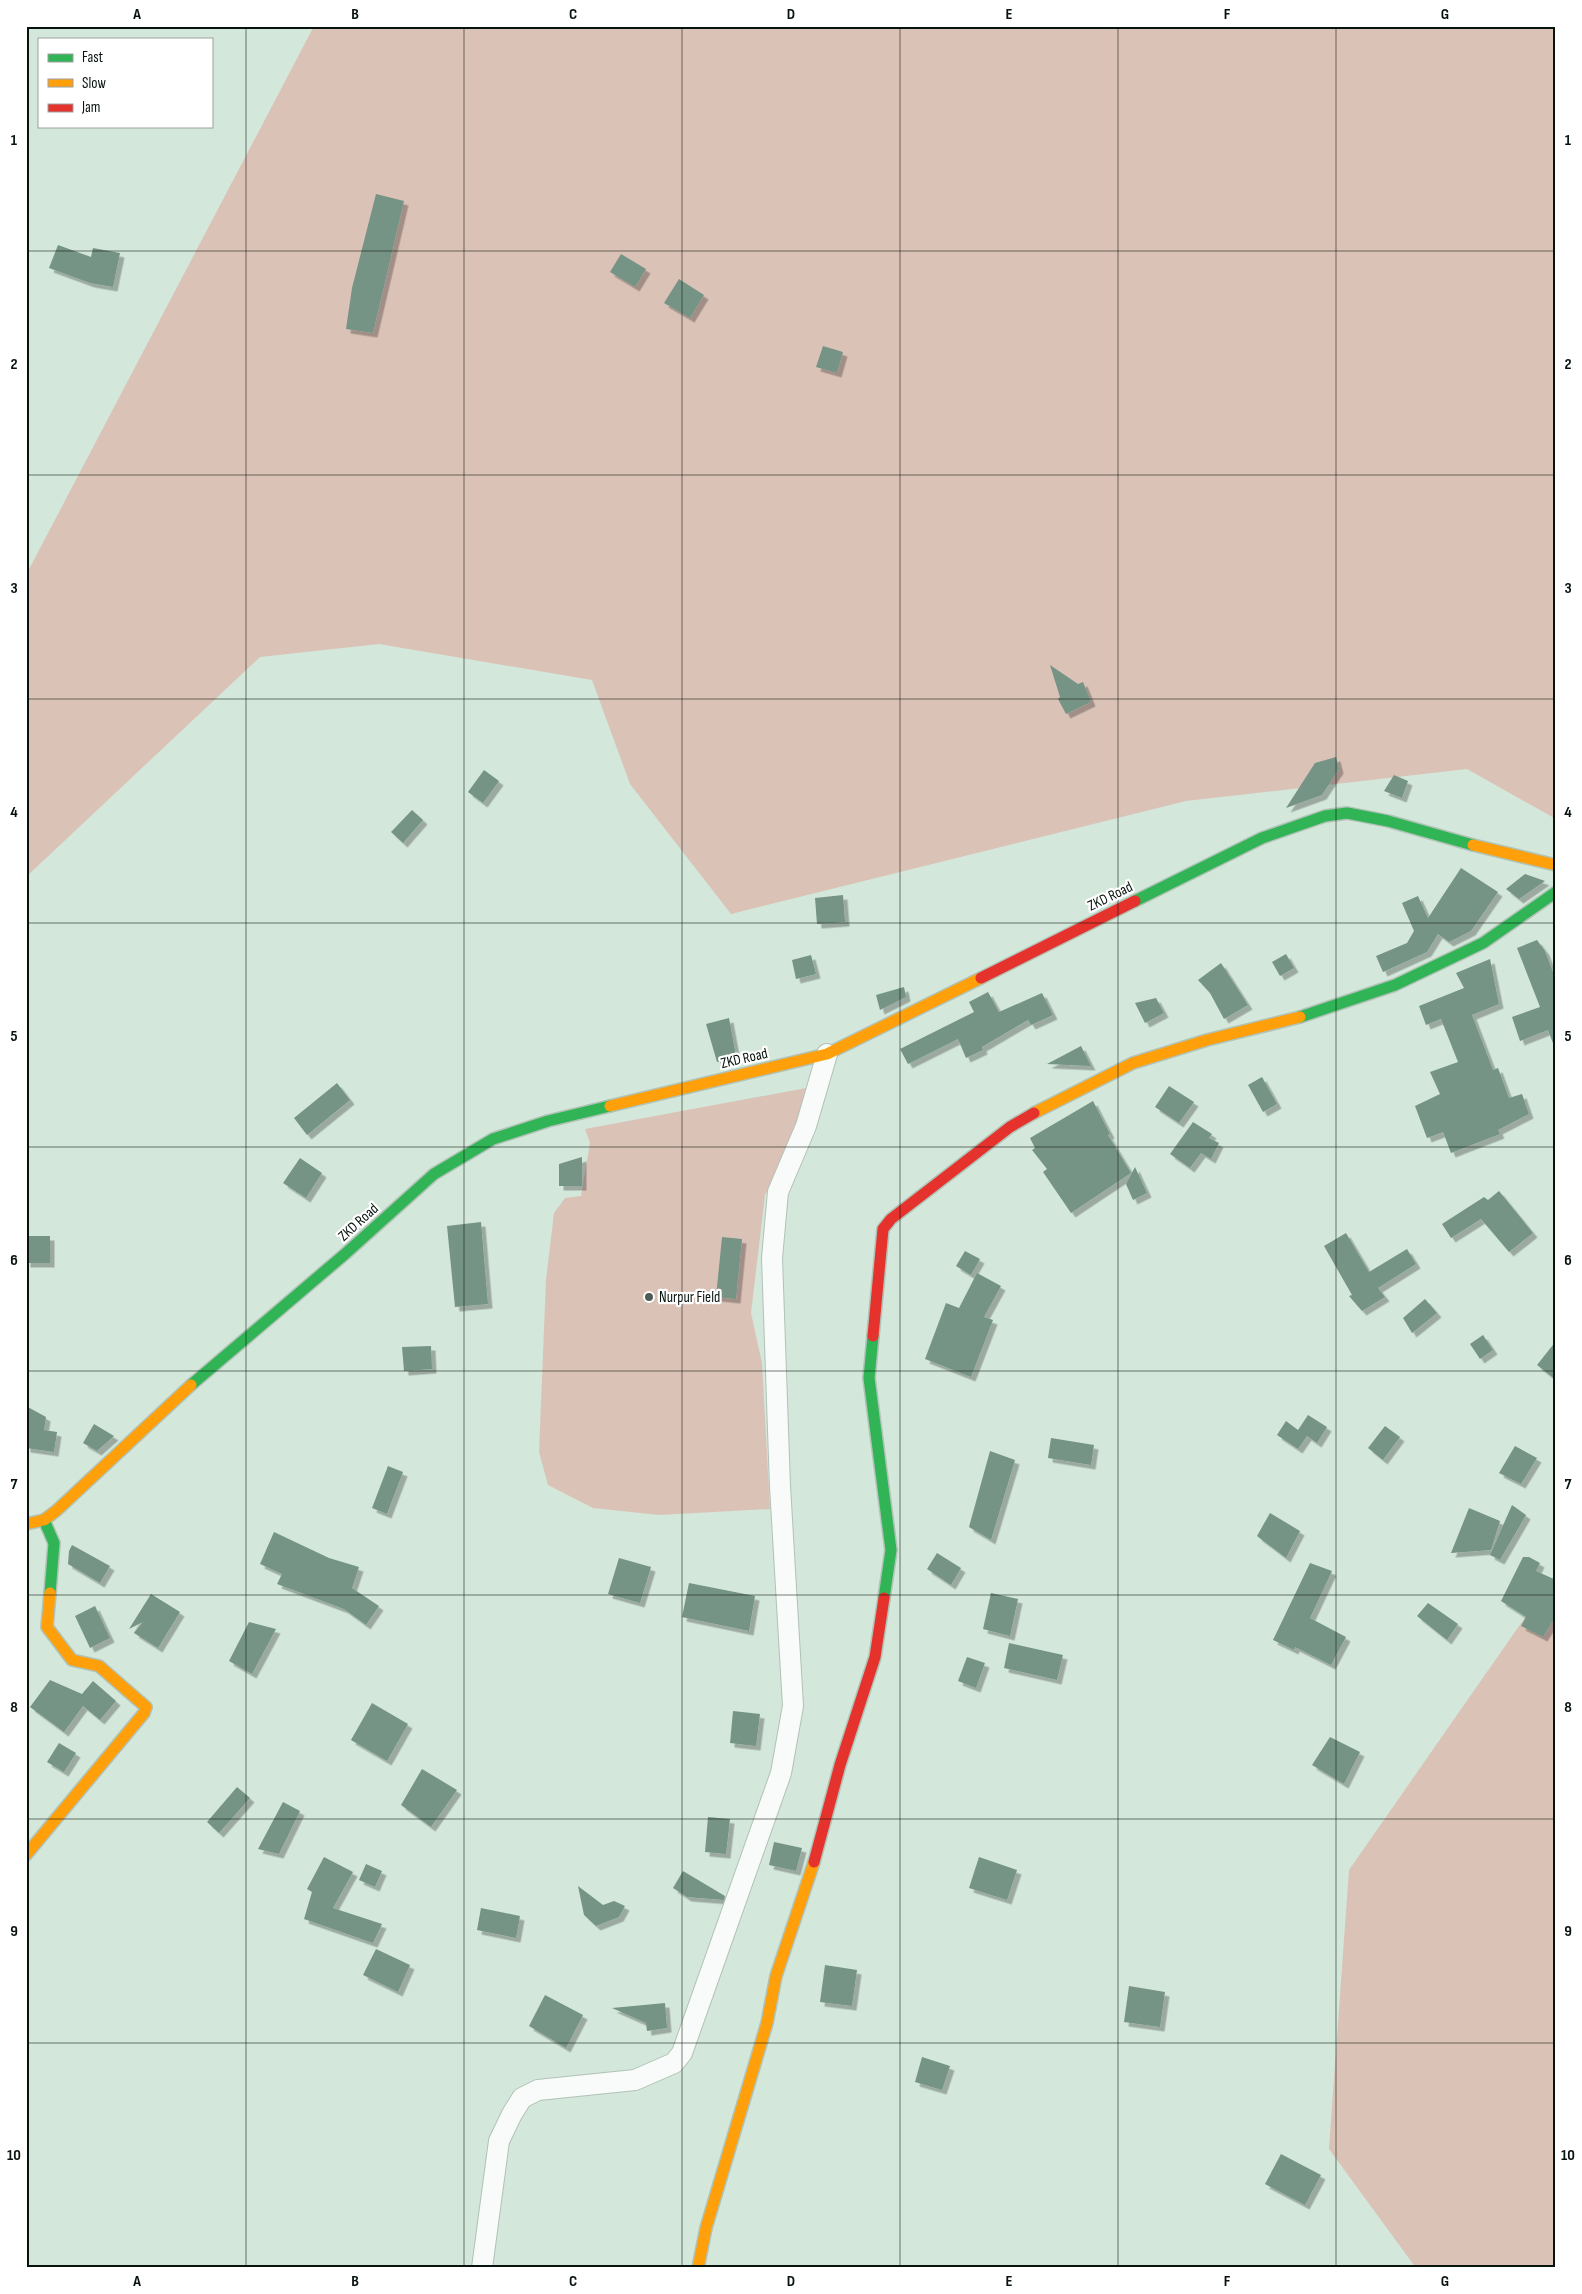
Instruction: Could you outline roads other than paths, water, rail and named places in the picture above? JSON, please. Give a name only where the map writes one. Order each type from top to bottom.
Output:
[{"type":"street","name":"ZKD Road","points":[[26,1524],[44,1520],[56,1511],[183,1392],[345,1254],[434,1174],[493,1139],[548,1120],[827,1054],[1262,838],[1325,816],[1347,812],[1556,865]]},
{"type":"street","points":[[698,2268],[706,2228],[767,2023],[776,1976],[811,1875],[840,1765],[875,1657],[891,1550],[869,1378],[883,1228],[899,1212],[1010,1127],[1063,1097],[1133,1062],[1206,1040],[1315,1013],[1395,985],[1483,943],[1556,892]]},
{"type":"street","points":[[482,2268],[499,2141],[522,2098],[538,2090],[635,2080],[674,2063],[682,2053],[781,1773],[793,1706],[780,1486],[772,1258],[778,1192],[806,1126],[827,1054]]},
{"type":"street","points":[[26,1855],[144,1713],[146,1707],[99,1666],[72,1660],[47,1626],[54,1543],[44,1520]]},
{"type":"place","name":"Nurpur Field","points":[[649,1297]]}]
